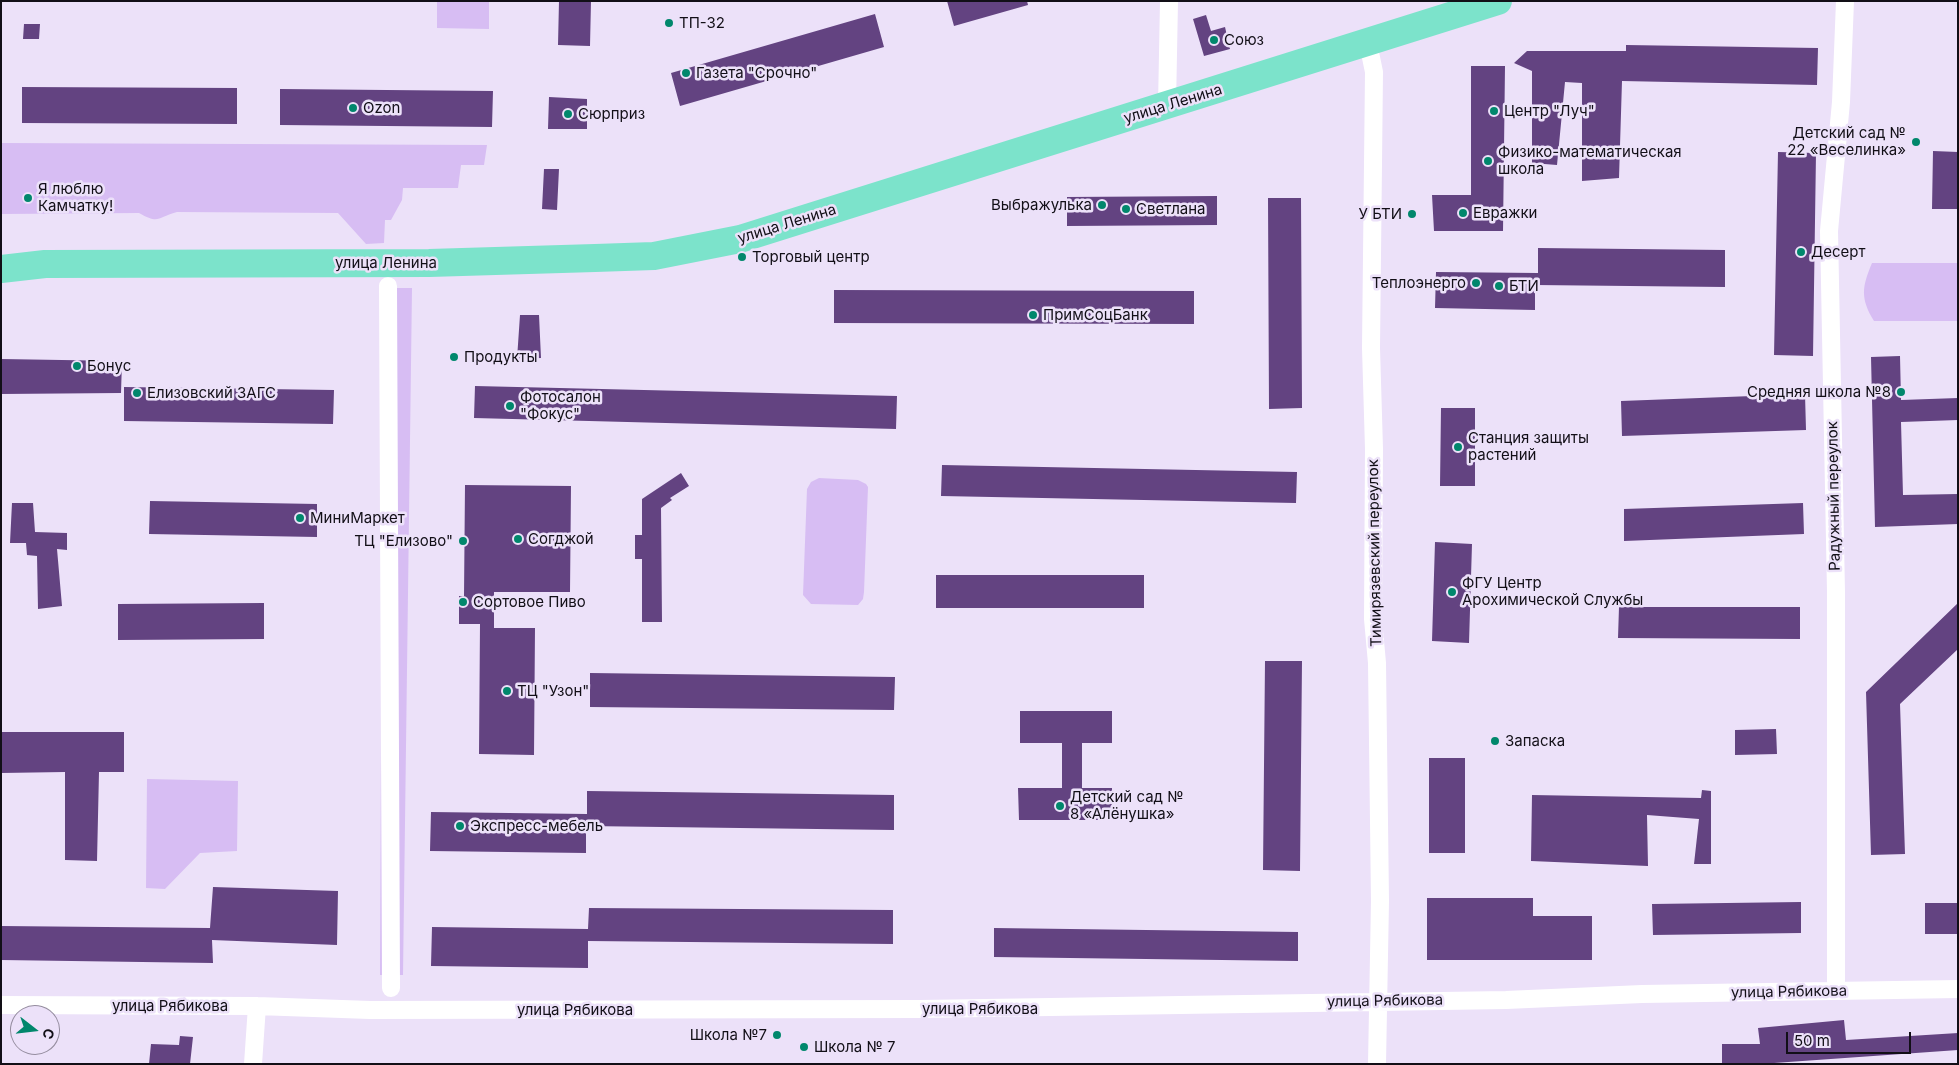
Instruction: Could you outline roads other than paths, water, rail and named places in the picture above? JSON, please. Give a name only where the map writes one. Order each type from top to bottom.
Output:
[{"type":"main road","name":"улица Ленина","points":[[1,269],[45,264],[429,263],[654,256],[740,239],[1498,1]]},
{"type":"main road","name":"улица Ленина","points":[[1,259],[45,264]]},
{"type":"street","points":[[1166,106],[1169,1]]},
{"type":"street","name":"Радужный переулок","points":[[1836,991],[1836,592],[1829,231],[1841,102],[1846,1]]},
{"type":"street","name":"Тимирязевский переулок","points":[[1368,43],[1374,72],[1371,348],[1374,449],[1373,619],[1377,673],[1380,901],[1377,1064]]},
{"type":"street","points":[[388,286],[391,988]]},
{"type":"street","name":"улица Рябикова","points":[[1,1005],[256,1006],[370,1010],[900,1010],[1506,1000],[1642,994],[1958,989]]},
{"type":"street","points":[[253,1064],[256,1006]]},
{"type":"place","name":"ТП-32","points":[[669,23]]},
{"type":"place","name":"Союз","points":[[1214,40]]},
{"type":"place","name":"Газета \"Срочно\"","points":[[686,73]]},
{"type":"place","name":"Ozon","points":[[353,108]]},
{"type":"place","name":"Центр \"Луч\"","points":[[1494,111]]},
{"type":"place","name":"Сюрприз","points":[[568,114]]},
{"type":"place","name":"Детский сад № 22 «Веселинка»","points":[[1916,142]]},
{"type":"place","name":"Физико-математическая школа","points":[[1488,161]]},
{"type":"place","name":"Я люблю Камчатку!","points":[[28,198]]},
{"type":"place","name":"Выбражулька","points":[[1102,205]]},
{"type":"place","name":"Светлана","points":[[1126,209]]},
{"type":"place","name":"Евражки","points":[[1463,213]]},
{"type":"place","name":"У БТИ","points":[[1412,214]]},
{"type":"place","name":"Десерт","points":[[1801,252]]},
{"type":"place","name":"Торговый центр","points":[[742,257]]},
{"type":"place","name":"Теплоэнерго","points":[[1476,283]]},
{"type":"place","name":"БТИ","points":[[1499,286]]},
{"type":"place","name":"ПримСоцБанк","points":[[1033,315]]},
{"type":"place","name":"Продукты","points":[[454,357]]},
{"type":"place","name":"Бонус","points":[[77,366]]},
{"type":"place","name":"Средняя школа №8","points":[[1901,392]]},
{"type":"place","name":"Елизовский ЗАГС","points":[[137,393]]},
{"type":"place","name":"Фотосалон \"Фокус\"","points":[[510,406]]},
{"type":"place","name":"Станция защиты растений","points":[[1458,447]]},
{"type":"place","name":"МиниМаркет","points":[[300,518]]},
{"type":"place","name":"Согджой","points":[[518,539]]},
{"type":"place","name":"ТЦ \"Елизово\"","points":[[463,541]]},
{"type":"place","name":"ФГУ Центр Арохимической Службы","points":[[1452,592]]},
{"type":"place","name":"Сортовое Пиво","points":[[463,602]]},
{"type":"place","name":"ТЦ \"Узон\"","points":[[507,691]]},
{"type":"place","name":"Запаска","points":[[1495,741]]},
{"type":"place","name":"Детский сад № 8 «Алёнушка»","points":[[1060,806]]},
{"type":"place","name":"Экспресс-мебель","points":[[460,826]]},
{"type":"place","name":"Школа №7","points":[[777,1035]]},
{"type":"place","name":"Школа № 7","points":[[804,1047]]}]
